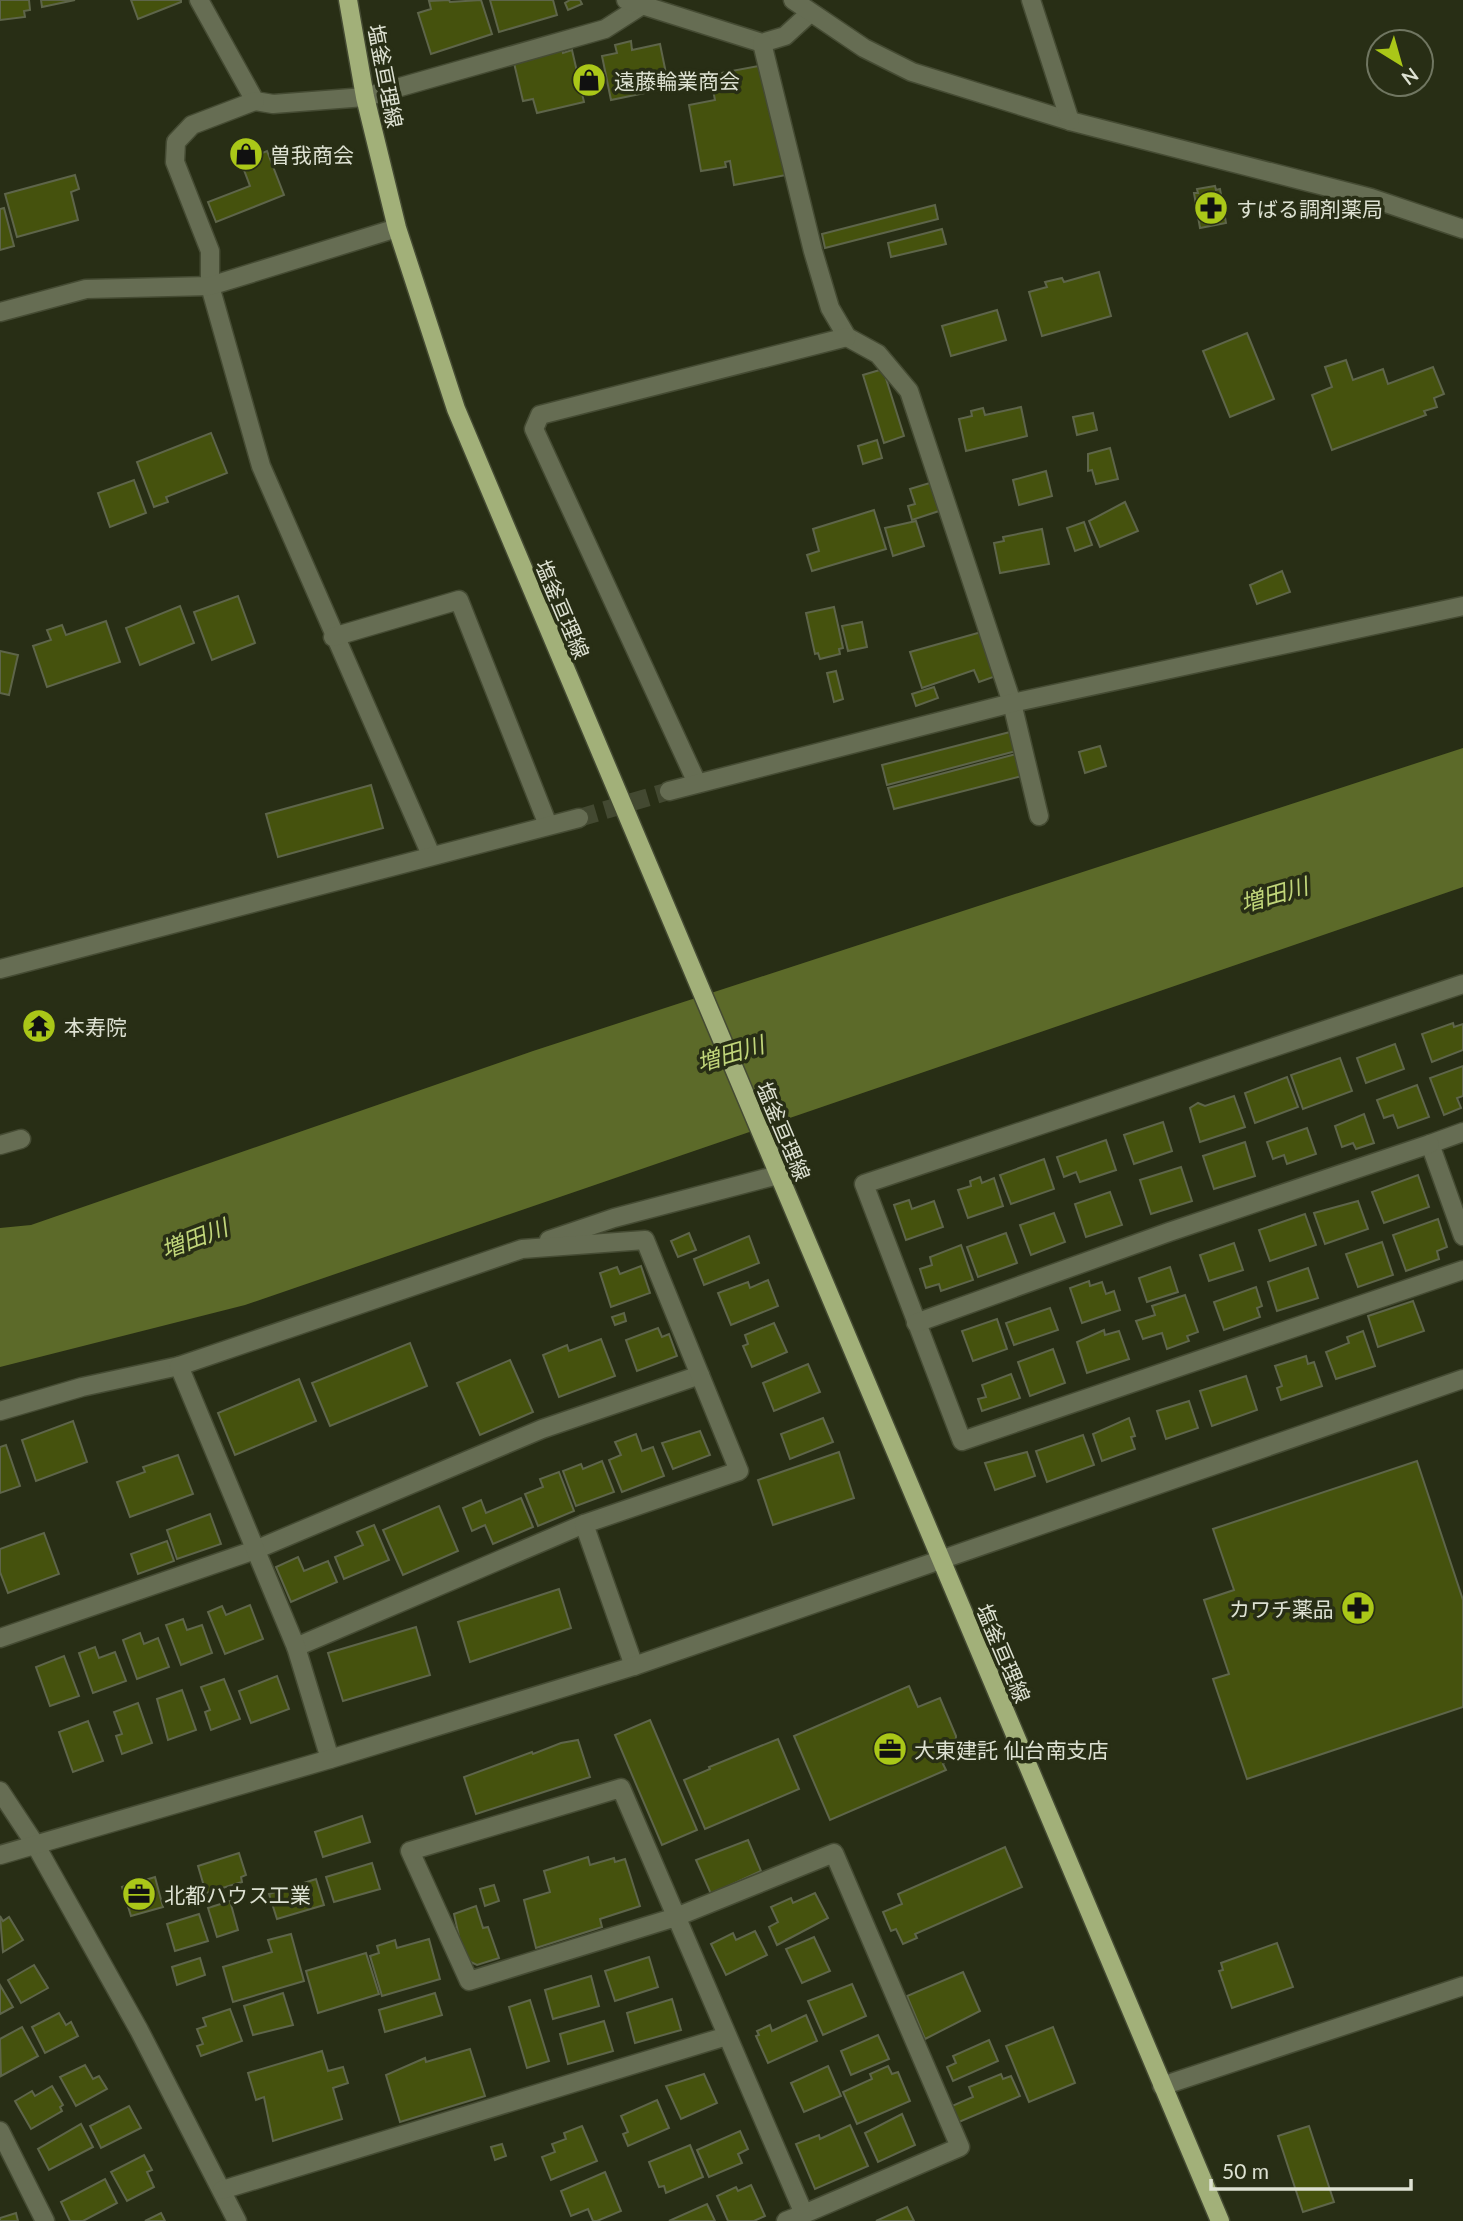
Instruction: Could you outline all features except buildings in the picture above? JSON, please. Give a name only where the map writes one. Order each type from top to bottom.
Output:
[{"type":"main road","name":"塩釜亘理線","points":[[348,0],[365,97],[397,229],[461,422],[1220,2221]]},
{"type":"street","points":[[199,0],[255,101]]},
{"type":"street","points":[[793,0],[864,48],[912,72],[1070,121],[1371,198],[1463,229]]},
{"type":"street","points":[[1031,0],[1070,121]]},
{"type":"street","points":[[431,855],[333,637],[261,466],[210,286],[209,251],[175,162],[176,142],[192,125],[255,101],[273,104],[365,97],[605,29],[633,3],[762,43],[785,36],[810,13]]},
{"type":"street","points":[[762,43],[830,308],[847,337],[878,354],[909,391],[1012,703],[1039,816]]},
{"type":"street","points":[[0,312],[86,289],[210,286],[397,229]]},
{"type":"street","points":[[697,783],[534,429],[540,415],[847,337]]},
{"type":"street","points":[[333,637],[459,600],[548,825]]},
{"type":"street","points":[[669,791],[1012,703],[1463,606]]},
{"type":"street","points":[[0,969],[579,818]]},
{"type":"street","points":[[1463,984],[864,1184],[962,1441],[1463,1270]]},
{"type":"street","points":[[916,1323],[1169,1232],[1463,1132]]},
{"type":"street","points":[[0,1145],[21,1139]]},
{"type":"street","points":[[1430,1144],[1463,1236]]},
{"type":"street","points":[[0,1411],[82,1387],[179,1366],[614,1218],[776,1170]]},
{"type":"street","points":[[296,1647],[584,1524],[739,1471],[645,1240],[522,1249]]},
{"type":"street","points":[[179,1366],[296,1647],[330,1759]]},
{"type":"street","points":[[0,1638],[255,1550],[542,1429],[700,1375]]},
{"type":"street","points":[[0,1855],[330,1759],[634,1666],[1463,1380]]},
{"type":"street","points":[[584,1524],[634,1666]]},
{"type":"street","points":[[786,2221],[804,2214],[960,2147],[834,1853],[676,1917],[470,1981],[410,1851],[621,1788],[676,1917],[727,2036],[804,2214]]},
{"type":"street","points":[[0,1791],[35,1844],[139,2030],[237,2221]]},
{"type":"street","points":[[1162,2086],[1463,1986]]},
{"type":"street","points":[[222,2190],[727,2036]]},
{"type":"street","points":[[0,2132],[45,2221]]},
{"type":"water","name":"増田川","points":[[1463,748],[1463,887],[245,1305],[0,1367],[0,1228],[31,1225],[533,1051]]},
{"type":"tunnel","points":[[579,818],[669,791]]},
{"type":"place","name":"遠藤輪業商会","points":[[589,80]]},
{"type":"place","name":"曽我商会","points":[[246,154]]},
{"type":"place","name":"すばる調剤薬局","points":[[1211,208]]},
{"type":"place","name":"本寿院","points":[[39,1026]]},
{"type":"place","name":"カワチ薬品","points":[[1358,1608]]},
{"type":"place","name":"大東建託 仙台南支店","points":[[890,1749]]},
{"type":"place","name":"北都ハウス工業","points":[[139,1894]]}]
